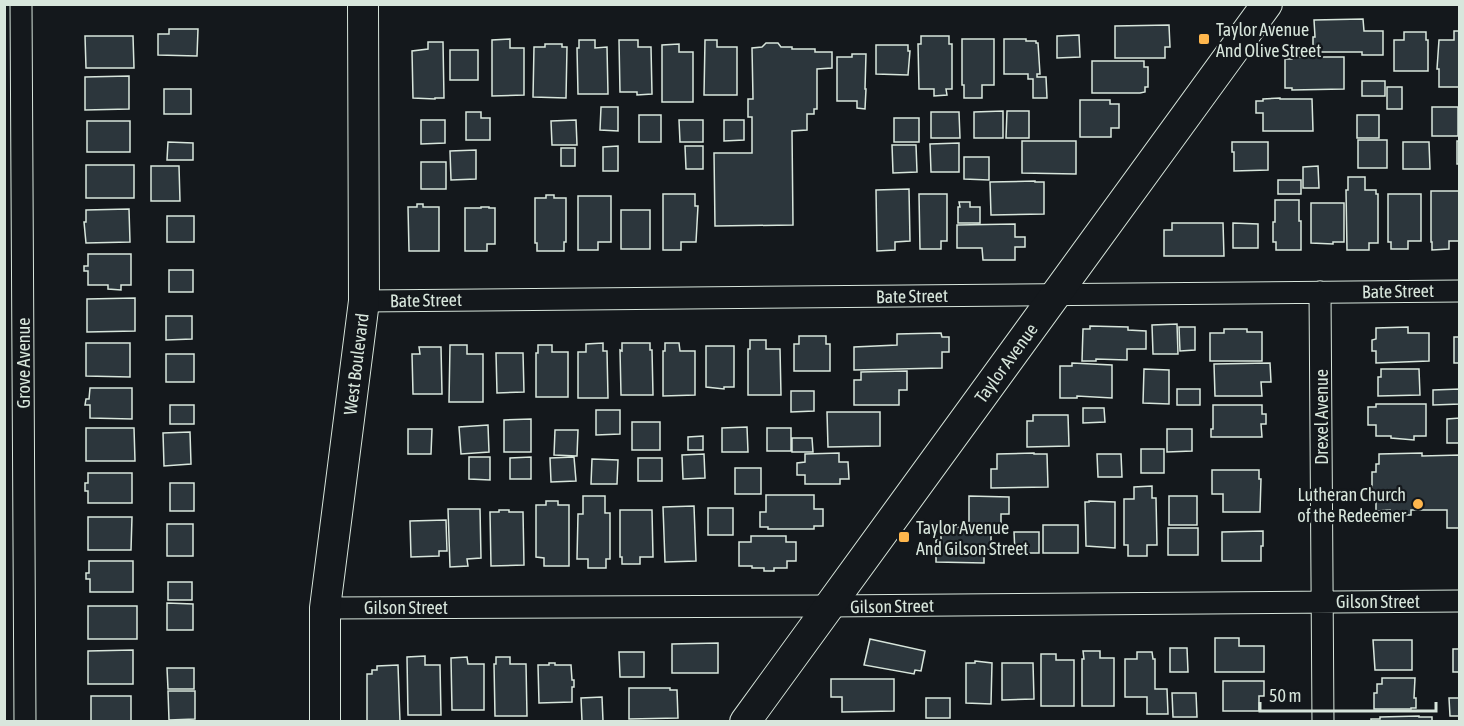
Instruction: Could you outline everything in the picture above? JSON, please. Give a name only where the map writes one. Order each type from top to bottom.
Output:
[{"type":"street","name":"Grove Avenue","points":[[21,4],[25,722]]},
{"type":"street","name":"West Boulevard","points":[[325,722],[325,608],[364,301],[363,4]]},
{"type":"street","name":"Taylor Avenue","points":[[745,722],[1267,4]]},
{"type":"street","name":"Bate Street","points":[[364,301],[1460,291]]},
{"type":"street","name":"Drexel Avenue","points":[[1320,292],[1323,722]]},
{"type":"street","name":"Gilson Street","points":[[325,608],[1460,601]]},
{"type":"building","points":[[1363,19],[1364,31],[1383,31],[1383,55],[1362,55],[1362,52],[1315,52],[1313,50],[1314,20]]},
{"type":"building","points":[[1169,25],[1170,47],[1165,47],[1165,58],[1115,58],[1115,26]]},
{"type":"building","points":[[169,29],[198,29],[197,56],[158,55],[158,34],[169,34]]},
{"type":"building","points":[[1454,31],[1460,31],[1460,87],[1439,87],[1439,69],[1437,69],[1439,40],[1454,40]]},
{"type":"building","points":[[1404,32],[1426,32],[1428,71],[1394,71],[1394,40],[1404,40]]},
{"type":"building","points":[[1079,35],[1080,57],[1057,58],[1057,36]]},
{"type":"building","points":[[85,36],[133,36],[134,68],[86,68]]},
{"type":"building","points":[[921,36],[949,36],[949,44],[952,44],[952,89],[946,89],[947,95],[934,96],[934,89],[919,89],[918,44],[921,44]]},
{"type":"building","points":[[510,39],[510,48],[524,48],[524,95],[492,96],[492,40]]},
{"type":"building","points":[[962,39],[994,39],[994,85],[982,85],[982,98],[964,98]]},
{"type":"building","points":[[1004,39],[1026,39],[1026,41],[1038,43],[1040,74],[1037,74],[1037,77],[1046,77],[1047,98],[1033,98],[1033,79],[1028,79],[1028,74],[1004,74]]},
{"type":"building","points":[[579,40],[595,40],[595,48],[607,47],[608,94],[578,94],[577,48],[579,48]]},
{"type":"building","points":[[619,40],[638,40],[638,47],[651,47],[652,94],[637,95],[637,92],[620,92]]},
{"type":"building","points":[[705,40],[717,40],[717,47],[737,47],[737,95],[704,95]]},
{"type":"building","points":[[428,42],[443,42],[444,98],[413,98],[412,51],[428,49]]},
{"type":"building","points":[[766,43],[778,43],[781,47],[792,47],[792,49],[832,52],[832,68],[817,69],[817,109],[814,109],[814,114],[807,114],[807,130],[792,131],[793,225],[715,226],[714,153],[752,153],[752,117],[748,117],[748,99],[753,99],[752,48],[762,47]]},
{"type":"building","points":[[545,44],[562,44],[562,47],[567,47],[566,98],[533,97],[534,47],[545,47]]},
{"type":"building","points":[[679,44],[679,52],[693,52],[693,102],[662,102],[662,45]]},
{"type":"building","points":[[876,45],[908,45],[908,51],[910,51],[908,75],[876,74]]},
{"type":"building","points":[[450,50],[478,50],[478,80],[450,80]]},
{"type":"building","points":[[852,54],[866,54],[865,109],[857,108],[857,101],[837,101],[837,57],[852,57]]},
{"type":"building","points":[[1292,57],[1344,57],[1344,89],[1292,90],[1292,88],[1285,88],[1285,59],[1292,59]]},
{"type":"building","points":[[1092,61],[1144,61],[1144,67],[1148,67],[1148,87],[1145,87],[1145,92],[1140,93],[1092,93]]},
{"type":"building","points":[[129,76],[129,109],[85,110],[85,77]]},
{"type":"building","points":[[1362,81],[1385,81],[1385,96],[1362,96]]},
{"type":"building","points":[[1387,87],[1402,87],[1402,109],[1387,109]]},
{"type":"building","points":[[164,89],[191,89],[191,114],[164,114]]},
{"type":"building","points":[[1280,98],[1312,99],[1313,131],[1263,131],[1263,113],[1256,113],[1256,101]]},
{"type":"building","points":[[1080,100],[1110,100],[1110,104],[1119,104],[1119,128],[1111,128],[1111,137],[1080,137]]},
{"type":"building","points":[[601,107],[618,107],[618,131],[600,130]]},
{"type":"building","points":[[1432,107],[1458,107],[1458,136],[1432,136]]},
{"type":"building","points":[[1003,111],[1003,138],[974,138],[974,112]]},
{"type":"building","points":[[1007,111],[1029,111],[1029,138],[1006,138]]},
{"type":"building","points":[[466,112],[481,112],[481,118],[490,118],[490,140],[466,140]]},
{"type":"building","points":[[931,112],[959,112],[960,138],[931,138]]},
{"type":"building","points":[[639,115],[661,115],[661,142],[639,142]]},
{"type":"building","points":[[1357,115],[1379,115],[1379,138],[1357,138]]},
{"type":"building","points":[[894,118],[919,118],[919,142],[894,142]]},
{"type":"building","points":[[421,120],[445,120],[445,143],[421,144]]},
{"type":"building","points":[[576,120],[577,145],[552,145],[551,121]]},
{"type":"building","points":[[679,120],[703,120],[703,142],[680,142]]},
{"type":"building","points":[[724,120],[744,120],[744,140],[724,141]]},
{"type":"building","points":[[87,121],[130,121],[130,152],[87,152]]},
{"type":"building","points":[[1358,140],[1387,140],[1387,168],[1358,168]]},
{"type":"building","points":[[1022,141],[1076,141],[1076,174],[1022,173]]},
{"type":"building","points":[[1457,141],[1460,141],[1460,164],[1457,164]]},
{"type":"building","points":[[168,142],[193,143],[193,160],[167,160]]},
{"type":"building","points":[[1232,142],[1268,142],[1268,170],[1234,171]]},
{"type":"building","points":[[1403,142],[1429,142],[1430,169],[1403,169]]},
{"type":"building","points":[[959,143],[959,172],[931,172],[930,144]]},
{"type":"building","points":[[892,145],[916,145],[917,172],[893,173]]},
{"type":"building","points":[[618,146],[618,171],[603,171],[603,147]]},
{"type":"building","points":[[685,146],[703,146],[703,169],[686,169]]},
{"type":"building","points":[[561,148],[575,148],[575,166],[561,166]]},
{"type":"building","points":[[476,150],[476,179],[451,180],[450,151]]},
{"type":"building","points":[[964,157],[989,157],[989,180],[964,179]]},
{"type":"building","points":[[421,162],[446,162],[446,189],[421,189]]},
{"type":"building","points":[[86,165],[134,165],[134,198],[86,198]]},
{"type":"building","points":[[151,166],[179,166],[180,201],[151,201]]},
{"type":"building","points":[[1318,166],[1319,188],[1303,188],[1303,167]]},
{"type":"building","points":[[1348,177],[1365,177],[1365,190],[1376,190],[1378,194],[1378,243],[1369,243],[1369,250],[1347,250],[1346,190],[1348,190]]},
{"type":"building","points":[[1278,180],[1301,180],[1301,194],[1278,194]]},
{"type":"building","points":[[990,182],[1044,182],[1044,214],[991,215]]},
{"type":"building","points":[[909,189],[910,241],[895,242],[895,250],[877,251],[876,190]]},
{"type":"building","points":[[1431,191],[1460,191],[1460,241],[1449,241],[1449,249],[1432,250]]},
{"type":"building","points":[[663,194],[695,194],[695,206],[698,206],[696,242],[681,242],[681,250],[663,250]]},
{"type":"building","points":[[919,194],[947,194],[947,241],[941,241],[941,249],[920,249]]},
{"type":"building","points":[[1388,194],[1421,194],[1421,241],[1408,241],[1408,249],[1391,249],[1391,242],[1388,242]]},
{"type":"building","points":[[546,195],[566,198],[564,251],[537,251],[535,198],[546,198]]},
{"type":"building","points":[[578,196],[611,196],[611,242],[598,242],[598,250],[578,250]]},
{"type":"building","points":[[1275,200],[1299,200],[1301,250],[1276,250],[1276,242],[1273,242]]},
{"type":"building","points":[[959,202],[970,202],[970,207],[980,207],[980,223],[958,223]]},
{"type":"building","points":[[1311,203],[1344,203],[1344,242],[1311,243]]},
{"type":"building","points":[[417,204],[423,204],[423,207],[439,207],[439,251],[409,251],[408,207],[417,207]]},
{"type":"building","points":[[465,208],[495,208],[495,244],[487,244],[487,251],[465,251]]},
{"type":"building","points":[[129,209],[130,242],[86,243],[84,222],[86,222],[86,210]]},
{"type":"building","points":[[621,210],[650,210],[650,249],[621,249]]},
{"type":"building","points":[[167,216],[194,216],[194,242],[167,242]]},
{"type":"building","points":[[1172,223],[1223,223],[1224,256],[1164,256],[1164,230],[1172,230]]},
{"type":"building","points":[[1233,223],[1258,224],[1258,248],[1233,248]]},
{"type":"building","points":[[1015,224],[1015,237],[1025,237],[1025,247],[1015,247],[1015,260],[983,260],[982,248],[957,248],[957,225]]},
{"type":"building","points":[[88,254],[131,254],[131,285],[121,285],[121,290],[108,289],[108,285],[88,285],[88,271],[84,271],[84,266],[88,266]]},
{"type":"building","points":[[169,270],[193,270],[193,292],[169,292]]},
{"type":"building","points":[[135,298],[135,331],[87,332],[87,299]]},
{"type":"building","points":[[166,316],[192,316],[192,339],[166,340]]},
{"type":"building","points":[[1177,324],[1178,354],[1153,354],[1152,325]]},
{"type":"building","points":[[1090,326],[1128,327],[1128,330],[1146,331],[1146,349],[1127,349],[1127,360],[1082,361],[1083,329],[1090,329]]},
{"type":"building","points":[[1179,327],[1195,327],[1195,350],[1180,351]]},
{"type":"building","points":[[1408,327],[1408,333],[1429,333],[1429,361],[1376,363],[1376,351],[1372,351],[1372,340],[1376,339],[1376,328]]},
{"type":"building","points":[[1224,329],[1247,329],[1247,332],[1262,332],[1262,361],[1210,361],[1210,333],[1224,333]]},
{"type":"building","points":[[941,333],[942,337],[949,337],[949,352],[942,352],[942,368],[854,370],[854,347],[897,345],[897,334]]},
{"type":"building","points":[[799,336],[826,336],[826,344],[830,344],[830,371],[794,371],[794,344],[799,344]]},
{"type":"building","points":[[1454,337],[1460,337],[1460,363],[1454,363]]},
{"type":"building","points":[[750,340],[766,340],[766,349],[780,349],[781,395],[748,395]]},
{"type":"building","points":[[86,343],[130,343],[130,377],[86,376]]},
{"type":"building","points":[[603,343],[603,351],[607,351],[608,398],[578,398],[578,352],[586,352],[586,344]]},
{"type":"building","points":[[622,343],[650,343],[653,395],[621,395],[620,350],[622,351]]},
{"type":"building","points":[[665,343],[679,343],[680,351],[695,351],[695,395],[663,396]]},
{"type":"building","points":[[450,345],[467,345],[467,354],[483,354],[483,402],[449,402]]},
{"type":"building","points":[[538,345],[552,345],[552,352],[568,352],[568,397],[536,397]]},
{"type":"building","points":[[706,346],[734,346],[734,387],[724,387],[724,389],[706,387]]},
{"type":"building","points":[[419,347],[441,347],[442,394],[413,394],[412,354],[420,354]]},
{"type":"building","points":[[496,353],[523,353],[524,392],[497,393]]},
{"type":"building","points":[[166,354],[194,354],[194,382],[166,382]]},
{"type":"building","points":[[1072,363],[1112,365],[1112,398],[1077,396],[1077,398],[1060,398],[1060,366],[1072,366]]},
{"type":"building","points":[[1270,363],[1271,382],[1261,382],[1262,396],[1215,396],[1214,364]]},
{"type":"building","points":[[1144,369],[1169,370],[1169,404],[1143,403]]},
{"type":"building","points":[[1381,369],[1419,369],[1420,395],[1378,396],[1378,377],[1381,377]]},
{"type":"building","points":[[907,371],[907,390],[899,390],[899,405],[854,405],[854,380],[861,380],[861,372]]},
{"type":"building","points":[[90,388],[132,388],[132,419],[90,418],[90,405],[85,405],[86,399],[89,399]]},
{"type":"building","points":[[1177,389],[1200,389],[1200,405],[1177,405]]},
{"type":"building","points":[[1460,389],[1460,404],[1433,405],[1433,390]]},
{"type":"building","points":[[791,391],[814,391],[814,411],[791,412]]},
{"type":"building","points":[[1376,404],[1426,404],[1426,436],[1414,436],[1414,440],[1376,436],[1376,425],[1368,425],[1368,407],[1376,407]]},
{"type":"building","points":[[170,405],[194,405],[194,424],[170,424]]},
{"type":"building","points":[[1213,405],[1262,405],[1262,414],[1266,414],[1266,424],[1261,424],[1262,437],[1211,437]]},
{"type":"building","points":[[1083,408],[1104,408],[1105,422],[1083,423]]},
{"type":"building","points":[[596,410],[620,410],[620,434],[596,435]]},
{"type":"building","points":[[827,412],[880,412],[880,446],[828,447]]},
{"type":"building","points":[[1033,415],[1068,415],[1069,446],[1027,447],[1027,421],[1033,421]]},
{"type":"building","points":[[1460,418],[1460,443],[1447,443],[1447,419]]},
{"type":"building","points":[[531,419],[531,452],[504,452],[504,420]]},
{"type":"building","points":[[632,422],[660,422],[660,450],[632,450]]},
{"type":"building","points":[[488,425],[489,452],[461,454],[459,427]]},
{"type":"building","points":[[747,427],[748,452],[722,452],[722,428]]},
{"type":"building","points":[[86,428],[134,428],[135,461],[86,461]]},
{"type":"building","points":[[767,428],[791,428],[791,451],[767,451]]},
{"type":"building","points":[[408,429],[432,429],[431,454],[408,454]]},
{"type":"building","points":[[1167,429],[1192,429],[1192,451],[1167,452]]},
{"type":"building","points":[[555,430],[578,430],[577,456],[554,455]]},
{"type":"building","points":[[190,432],[191,464],[164,466],[163,433]]},
{"type":"building","points":[[703,436],[703,450],[688,450],[688,437]]},
{"type":"building","points":[[792,438],[812,438],[813,452],[792,452]]},
{"type":"building","points":[[1141,449],[1164,449],[1164,473],[1141,473]]},
{"type":"building","points":[[839,453],[839,462],[848,462],[849,479],[840,479],[840,484],[805,484],[805,475],[797,475],[797,463],[805,462],[805,454]]},
{"type":"building","name":"Lutheran Church of the Redeemer","points":[[1422,453],[1422,456],[1460,455],[1460,545],[1459,528],[1447,528],[1447,510],[1411,510],[1411,515],[1390,515],[1390,510],[1376,511],[1376,498],[1372,498],[1372,472],[1376,472],[1379,454]]},
{"type":"building","points":[[704,454],[705,478],[683,479],[682,455]]},
{"type":"building","points":[[997,454],[1047,454],[1048,487],[991,488],[991,469],[997,469]]},
{"type":"building","points":[[1097,454],[1121,454],[1122,477],[1098,477]]},
{"type":"building","points":[[469,457],[490,457],[490,480],[469,479]]},
{"type":"building","points":[[531,457],[531,479],[510,479],[510,458]]},
{"type":"building","points":[[574,457],[576,481],[551,482],[550,458]]},
{"type":"building","points":[[638,458],[662,458],[662,481],[638,481]]},
{"type":"building","points":[[592,459],[618,460],[617,484],[591,484]]},
{"type":"building","points":[[735,468],[761,468],[761,494],[735,494]]},
{"type":"building","points":[[1212,470],[1259,470],[1260,512],[1223,512],[1223,494],[1212,494]]},
{"type":"building","points":[[88,473],[132,473],[132,503],[88,503],[85,483],[88,483]]},
{"type":"building","points":[[170,483],[194,483],[194,511],[170,511]]},
{"type":"building","points":[[1152,486],[1152,498],[1156,498],[1157,545],[1147,545],[1147,556],[1128,556],[1128,545],[1124,545],[1124,499],[1134,499],[1134,487]]},
{"type":"building","points":[[766,495],[814,495],[814,509],[823,509],[823,526],[814,526],[814,529],[760,527],[760,512],[766,512]]},
{"type":"building","points":[[583,496],[605,496],[605,513],[610,513],[610,559],[606,559],[606,568],[588,568],[588,559],[577,559],[578,514],[583,514]]},
{"type":"building","points":[[969,496],[1009,497],[1009,514],[1001,514],[1001,526],[969,527]]},
{"type":"building","points":[[1169,496],[1197,496],[1197,525],[1169,525]]},
{"type":"building","points":[[546,501],[558,501],[558,505],[569,505],[569,566],[544,566],[544,558],[536,557],[536,505],[546,505]]},
{"type":"building","points":[[1085,502],[1115,502],[1115,548],[1086,546]]},
{"type":"building","points":[[694,506],[696,561],[665,562],[663,507]]},
{"type":"building","points":[[708,508],[733,508],[733,535],[708,535]]},
{"type":"building","points":[[448,509],[480,509],[481,558],[467,559],[468,566],[450,567]]},
{"type":"building","points":[[499,510],[523,512],[524,565],[491,566],[490,512],[499,512]]},
{"type":"building","points":[[620,510],[652,510],[653,557],[640,557],[640,564],[622,564]]},
{"type":"building","points":[[88,517],[132,517],[131,550],[88,550]]},
{"type":"building","points":[[446,520],[447,551],[439,551],[439,556],[411,557],[410,521]]},
{"type":"building","points":[[167,524],[193,524],[193,556],[167,556]]},
{"type":"building","points":[[1043,525],[1078,525],[1078,553],[1043,553]]},
{"type":"building","points":[[944,527],[991,529],[991,549],[984,549],[984,563],[936,562],[936,540],[941,540]]},
{"type":"building","points":[[1168,528],[1198,528],[1198,555],[1168,555]]},
{"type":"building","points":[[1263,531],[1261,561],[1222,561],[1222,532]]},
{"type":"building","points":[[1014,532],[1039,532],[1039,553],[1015,553]]},
{"type":"building","points":[[751,536],[786,536],[786,542],[796,542],[796,561],[787,561],[787,568],[774,568],[774,571],[764,571],[764,568],[752,568],[752,566],[739,566],[739,542],[751,542]]},
{"type":"building","points":[[89,561],[133,561],[133,592],[90,592],[90,579],[86,579],[86,573],[89,573]]},
{"type":"building","points":[[168,582],[192,582],[192,600],[168,600]]},
{"type":"building","points":[[167,603],[193,604],[193,630],[167,630]]},
{"type":"building","points":[[88,606],[137,606],[137,639],[88,639]]},
{"type":"building","points":[[1215,638],[1239,638],[1239,646],[1264,646],[1264,672],[1215,672]]},
{"type":"building","points":[[870,639],[925,651],[921,671],[915,670],[914,674],[864,665]]},
{"type":"building","points":[[1373,640],[1412,640],[1412,670],[1375,670]]},
{"type":"building","points":[[718,643],[718,673],[672,673],[672,644]]},
{"type":"building","points":[[1170,648],[1187,648],[1188,672],[1170,672]]},
{"type":"building","points":[[1453,649],[1460,649],[1460,672],[1453,672]]},
{"type":"building","points":[[133,650],[133,684],[88,684],[88,651]]},
{"type":"building","points":[[1083,651],[1100,651],[1100,658],[1114,658],[1114,706],[1082,706]]},
{"type":"building","points":[[619,652],[644,652],[644,677],[620,677]]},
{"type":"building","points":[[1137,652],[1152,652],[1153,659],[1155,659],[1155,689],[1167,689],[1168,714],[1147,714],[1147,697],[1125,697],[1125,659],[1137,659]]},
{"type":"building","points":[[1041,654],[1056,654],[1056,660],[1074,660],[1074,706],[1041,706]]},
{"type":"building","points":[[425,656],[425,665],[440,665],[441,715],[408,715],[407,657]]},
{"type":"building","points":[[467,657],[468,664],[484,664],[484,710],[452,710],[451,658]]},
{"type":"building","points":[[496,657],[510,657],[510,664],[526,664],[527,716],[495,716],[494,664],[496,664]]},
{"type":"building","points":[[975,661],[992,663],[991,704],[966,703],[966,663],[975,663]]},
{"type":"building","points":[[549,663],[571,665],[572,680],[574,680],[572,702],[539,703],[538,665],[549,665]]},
{"type":"building","points":[[1002,663],[1033,663],[1034,699],[1002,700]]},
{"type":"building","points":[[398,665],[400,721],[367,721],[367,674],[372,674],[372,670],[377,670],[377,666]]},
{"type":"building","points":[[167,668],[194,668],[194,689],[168,689]]},
{"type":"building","points":[[1382,678],[1415,678],[1416,708],[1374,709],[1374,693],[1377,693],[1377,684],[1382,684]]},
{"type":"building","points":[[831,679],[894,679],[894,711],[842,712],[842,697],[831,697]]},
{"type":"building","points":[[1223,681],[1264,681],[1264,696],[1259,696],[1259,711],[1223,711]]},
{"type":"building","points":[[629,688],[677,690],[678,718],[629,719]]},
{"type":"building","points":[[168,691],[195,691],[195,719],[169,720]]},
{"type":"building","points":[[1172,693],[1196,693],[1197,717],[1173,717]]},
{"type":"building","points":[[91,696],[131,696],[131,722],[91,722]]},
{"type":"building","points":[[602,697],[603,721],[582,721],[581,698]]},
{"type":"building","points":[[926,698],[950,698],[950,718],[926,718]]},
{"type":"building","points":[[1449,698],[1460,698],[1460,716],[1450,716]]},
{"type":"building","points":[[1380,717],[1432,717],[1432,722],[1371,722],[1371,719],[1380,719]]},
{"type":"place","name":"Taylor Avenue And Olive Street","points":[[1204,39]]},
{"type":"place","name":"Lutheran Church of the Redeemer","points":[[1418,504]]},
{"type":"place","name":"Taylor Avenue And Gilson Street","points":[[904,537]]}]
